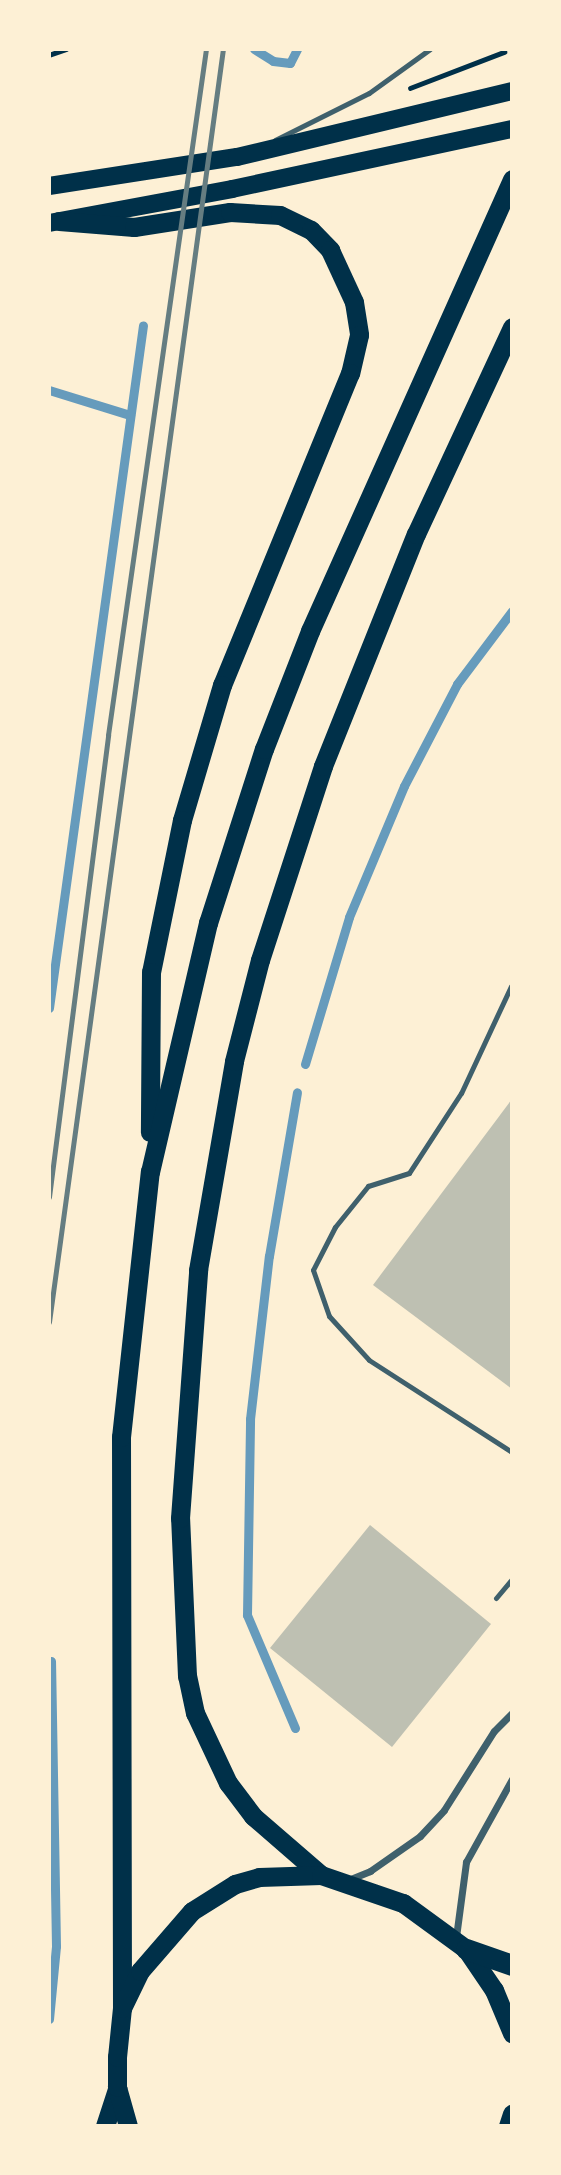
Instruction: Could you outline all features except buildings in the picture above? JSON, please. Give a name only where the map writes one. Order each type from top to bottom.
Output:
[{"type":"highway","points":[[150,1172],[208,923],[264,749],[310,631],[512,179]]},
{"type":"highway","points":[[54,222],[134,227],[230,212],[281,215],[310,230],[342,270],[359,335],[351,373],[222,685],[182,820],[151,972],[150,1172],[121,1437],[122,2008],[117,2087],[105,2126]]},
{"type":"highway","points":[[321,1875],[253,1816],[228,1783],[195,1713],[187,1676],[180,1518],[198,1270],[234,1061],[260,960],[310,803],[416,534],[512,327]]},
{"type":"highway","points":[[122,2008],[155,1950],[192,1911],[235,1884],[259,1877],[321,1875],[344,1881],[403,1903],[461,1945],[512,1965]]},
{"type":"highway","points":[[461,1945],[494,1990],[512,2034]]},
{"type":"highway","points":[[117,2087],[128,2126]]},
{"type":"highway","points":[[508,2126],[512,2114]]},
{"type":"main road","points":[[49,186],[237,157],[512,90]]},
{"type":"main road","points":[[54,222],[232,189],[512,129]]},
{"type":"street","points":[[344,1881],[370,1871],[420,1836],[444,1810],[494,1731],[512,1713]]},
{"type":"street","points":[[461,1945],[467,1863],[512,1779]]},
{"type":"lane","points":[[237,157],[369,93],[430,49]]},
{"type":"lane","points":[[511,986],[461,1093],[409,1173],[368,1186],[335,1227],[313,1270],[329,1316],[369,1360],[512,1452]]},
{"type":"lane","points":[[496,1598],[512,1579]]},
{"type":"path","points":[[49,55],[66,49]]},
{"type":"path","points":[[402,91],[504,52]]},
{"type":"waterway","points":[[254,49],[273,61],[290,63],[297,49]]},
{"type":"waterway","points":[[49,1008],[143,325]]},
{"type":"waterway","points":[[49,390],[130,415]]},
{"type":"waterway","points":[[305,1064],[349,917],[404,786],[457,684],[512,611]]},
{"type":"waterway","points":[[295,1728],[247,1615],[250,1419],[269,1256],[297,1092]]},
{"type":"waterway","points":[[49,2019],[56,1946],[51,1661]]},
{"type":"railway","points":[[49,1197],[108,735],[206,49]]},
{"type":"railway","points":[[49,1322],[223,49]]}]
